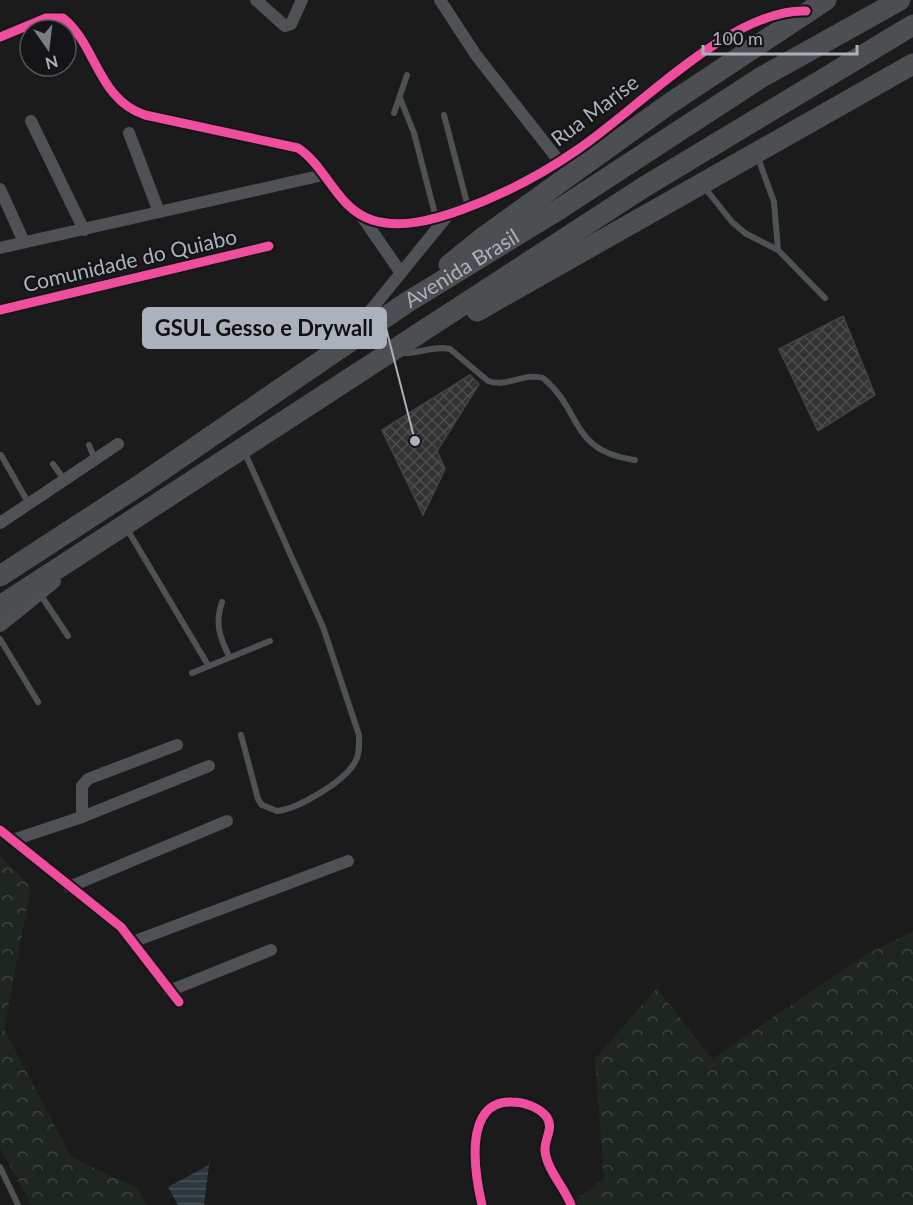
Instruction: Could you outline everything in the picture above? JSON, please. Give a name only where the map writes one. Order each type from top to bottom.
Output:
[{"type":"highway","points":[[406,303],[465,251],[669,104],[806,11],[826,0]]},
{"type":"highway","name":"Avenida Brasil","points":[[0,576],[406,303],[561,208],[760,78],[896,2]]},
{"type":"highway","name":"Avenida Brasil","points":[[0,606],[644,188],[910,26]]},
{"type":"highway","points":[[418,335],[485,307],[701,182],[913,64]]},
{"type":"street","points":[[256,0],[285,26],[291,24],[302,0]]},
{"type":"street","points":[[440,0],[476,55],[559,161]]},
{"type":"street","name":"Rua Marise","points":[[361,215],[380,222],[398,224],[436,218],[513,189],[600,134],[669,77],[707,51],[771,16],[788,11],[806,11]]},
{"type":"street","points":[[0,38],[46,18],[63,18],[111,90],[135,112],[298,148],[348,206],[361,215],[401,273]]},
{"type":"street","points":[[31,121],[84,230]]},
{"type":"street","points":[[129,133],[159,212]]},
{"type":"street","points":[[0,248],[323,175]]},
{"type":"street","points":[[0,189],[24,242]]},
{"type":"street","points":[[513,189],[526,207]]},
{"type":"street","points":[[337,350],[449,214]]},
{"type":"street","name":"Comunidade do Quiabo","points":[[0,310],[269,246]]},
{"type":"street","points":[[0,523],[118,444]]},
{"type":"street","name":"Avenida Brasil","points":[[0,624],[98,543]]},
{"type":"street","name":"Avenida Brasil","points":[[0,566],[35,553]]},
{"type":"street","points":[[82,817],[82,786],[88,779],[177,745]]},
{"type":"street","points":[[13,840],[82,817],[209,766]]},
{"type":"street","points":[[69,887],[227,821]]},
{"type":"street","points":[[0,830],[122,927],[135,941],[179,1002]]},
{"type":"street","points":[[135,941],[348,861]]},
{"type":"street","points":[[169,991],[271,950]]},
{"type":"street","points":[[482,1205],[474,1154],[480,1124],[491,1107],[513,1102],[539,1109],[550,1124],[546,1154],[571,1205]]},
{"type":"lane","points":[[394,113],[407,75]]},
{"type":"lane","points":[[400,98],[414,133],[436,218]]},
{"type":"lane","points":[[444,115],[468,207]]},
{"type":"lane","points":[[756,152],[774,202],[778,250]]},
{"type":"lane","points":[[701,182],[732,222],[778,250],[825,298]]},
{"type":"lane","points":[[390,351],[415,353],[434,348],[450,349],[488,381],[495,383],[531,377],[543,378],[593,445],[612,457],[635,460]]},
{"type":"lane","points":[[89,445],[95,460]]},
{"type":"lane","points":[[241,735],[258,799],[262,805],[277,811],[310,798],[335,783],[348,771],[359,752],[359,735],[323,627],[242,447]]},
{"type":"lane","points":[[1,455],[29,504]]},
{"type":"lane","points":[[53,464],[65,481]]},
{"type":"lane","points":[[125,525],[208,665]]},
{"type":"lane","points":[[40,592],[68,636]]},
{"type":"lane","points":[[222,602],[217,615],[217,628],[229,656]]},
{"type":"lane","points":[[0,639],[38,702]]},
{"type":"lane","points":[[192,673],[270,641]]},
{"type":"lane","points":[[0,1167],[18,1205]]},
{"type":"green space","points":[[0,856],[31,887],[4,1029],[71,1157],[137,1188],[147,1205],[32,1205],[0,1148]]},
{"type":"green space","points":[[913,931],[913,1205],[570,1205],[604,1178],[595,1059],[657,988],[712,1059],[867,954]]},
{"type":"shaded area","points":[[209,1165],[204,1205],[178,1205],[168,1187]]},
{"type":"building","points":[[843,316],[875,395],[818,431],[779,349]]},
{"type":"building","points":[[470,375],[479,384],[437,451],[445,469],[423,515],[382,430]]},
{"type":"cycle path","points":[[0,37],[46,18],[63,18],[83,42],[107,85],[129,108],[145,115],[298,148],[317,166],[349,206],[372,220],[394,224],[439,217],[521,184],[577,150],[686,64],[717,43],[747,26],[777,14],[806,11]]},
{"type":"cycle path","points":[[0,310],[269,246]]},
{"type":"cycle path","points":[[0,830],[121,927],[179,1002]]},
{"type":"cycle path","points":[[482,1205],[475,1159],[479,1126],[485,1113],[496,1105],[512,1102],[530,1106],[546,1116],[550,1125],[545,1146],[546,1158],[571,1205]]},
{"type":"place","name":"GSUL Gesso e Drywall","points":[[415,441]]}]
